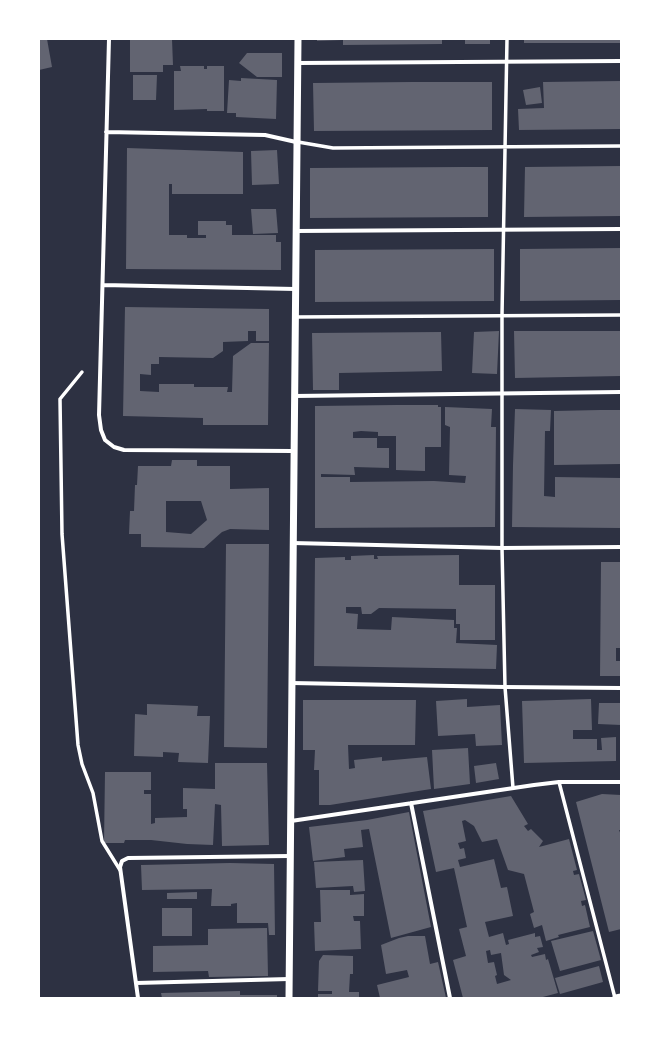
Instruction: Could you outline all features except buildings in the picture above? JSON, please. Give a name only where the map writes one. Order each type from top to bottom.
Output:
[{"type":"street","points":[[109,39],[99,416],[101,430],[105,440],[114,447],[124,450],[293,451]]},
{"type":"street","points":[[289,998],[294,317],[298,39]]},
{"type":"street","points":[[507,39],[502,316],[502,548],[505,687],[513,788]]},
{"type":"street","points":[[297,63],[621,61]]},
{"type":"street","points":[[106,132],[265,135],[321,147],[333,148],[621,146]]},
{"type":"street","points":[[295,231],[621,229]]},
{"type":"street","points":[[103,285],[295,289]]},
{"type":"street","points":[[294,317],[621,315]]},
{"type":"street","points":[[82,372],[60,399],[62,534],[76,730],[80,756],[93,794],[102,841],[120,870]]},
{"type":"street","points":[[294,396],[621,392]]},
{"type":"street","points":[[293,543],[502,548],[621,547]]},
{"type":"street","points":[[292,683],[621,688]]},
{"type":"street","points":[[291,821],[559,782],[621,782]]},
{"type":"street","points":[[559,782],[615,998],[621,997]]},
{"type":"street","points":[[411,803],[450,998]]},
{"type":"street","points":[[138,998],[120,870],[120,865],[123,860],[128,858],[290,856]]},
{"type":"street","points":[[136,983],[289,979]]}]
